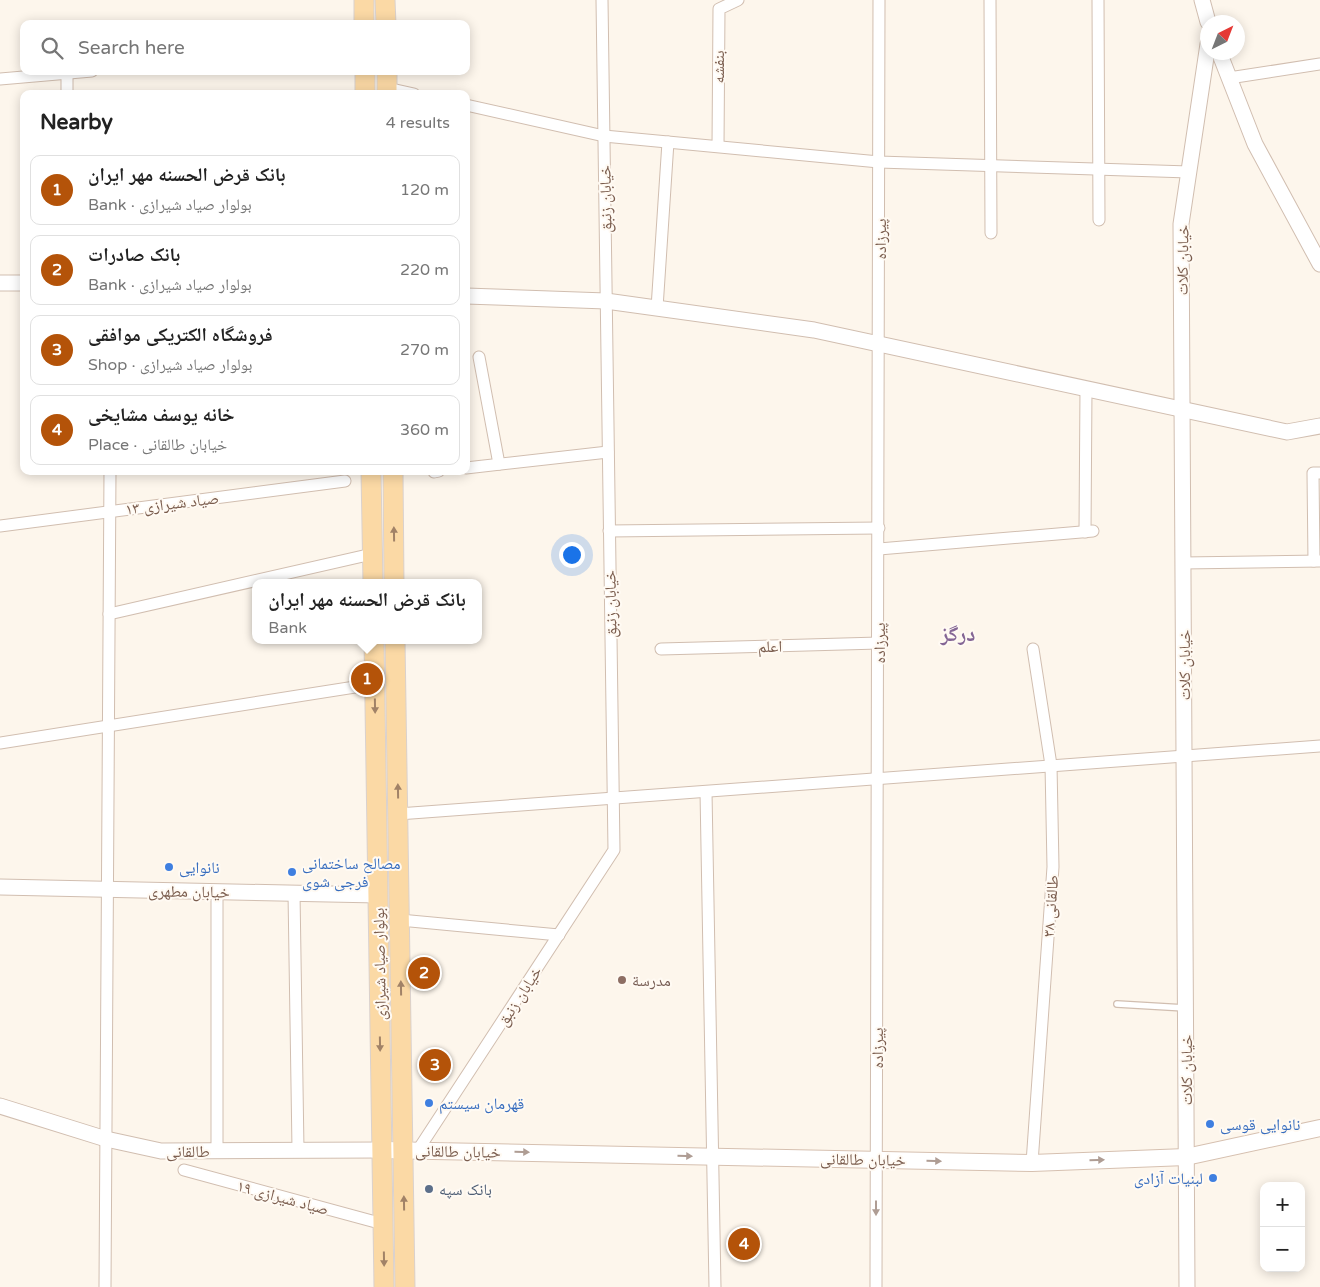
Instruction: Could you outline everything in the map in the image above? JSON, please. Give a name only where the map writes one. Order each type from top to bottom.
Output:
[{"type":"main road","points":[[364,0],[364,20]]},
{"type":"main road","points":[[385,0],[386,20]]},
{"type":"main road","points":[[365,75],[365,90]]},
{"type":"main road","points":[[371,475],[373,579]]},
{"type":"main road","points":[[393,475],[394,579]]},
{"type":"main road","name":"بولوار صیاد شیرازی","points":[[374,644],[384,1287]]},
{"type":"main road","name":"بولوار صیاد شیرازی","points":[[395,644],[400,920],[411,1150],[405,1287]]},
{"type":"main road","name":"خیابان طالقانی","points":[[382,1150],[1032,1163],[1186,1157],[1320,1128]]},
{"type":"street","name":"خیابان زنبق","points":[[411,1150],[559,935],[614,850],[602,0]]},
{"type":"street","name":"بنفشه","points":[[718,146],[719,9],[738,0]]},
{"type":"street","name":"پیرزاده","points":[[876,1287],[880,344],[879,0]]},
{"type":"street","points":[[990,0],[991,233]]},
{"type":"street","points":[[1098,0],[1099,220]]},
{"type":"street","points":[[1202,0],[1206,15]]},
{"type":"street","name":"خیابان کلات","points":[[1186,1287],[1181,224],[1206,60]]},
{"type":"street","points":[[1222,60],[1255,144],[1320,264]]},
{"type":"street","points":[[1229,78],[1320,64]]},
{"type":"street","points":[[0,79],[54,75]]},
{"type":"street","points":[[67,75],[67,90]]},
{"type":"street","points":[[387,84],[403,90]]},
{"type":"street","points":[[470,106],[604,136],[879,162],[991,164],[1189,172]]},
{"type":"street","points":[[657,308],[668,142]]},
{"type":"street","points":[[0,283],[20,284]]},
{"type":"street","points":[[470,296],[606,301],[814,330],[1287,432],[1320,426]]},
{"type":"street","points":[[480,357],[499,464]]},
{"type":"street","points":[[879,549],[1089,531],[1086,389]]},
{"type":"street","points":[[470,468],[608,452]]},
{"type":"street","points":[[1183,563],[1317,561],[1313,473],[1320,473]]},
{"type":"street","points":[[105,1287],[110,475]]},
{"type":"street","name":"صیاد شیرازی ۱۳","points":[[0,526],[345,481]]},
{"type":"street","points":[[609,531],[879,528]]},
{"type":"street","points":[[262,579],[372,554]]},
{"type":"street","points":[[109,614],[252,581]]},
{"type":"street","name":"اعلم","points":[[661,649],[879,643]]},
{"type":"street","name":"طالقانی ۳۸","points":[[1032,1163],[1053,867],[1051,765],[1033,649]]},
{"type":"street","points":[[0,743],[374,684]]},
{"type":"street","points":[[398,814],[1320,746]]},
{"type":"street","points":[[706,792],[715,1287]]},
{"type":"street","name":"خیابان مطهری","points":[[0,887],[378,896]]},
{"type":"street","points":[[217,892],[218,1150]]},
{"type":"street","points":[[294,894],[298,1149]]},
{"type":"street","points":[[400,920],[559,935]]},
{"type":"street","name":"طالقانی","points":[[0,1106],[106,1139],[161,1151],[382,1150]]},
{"type":"street","name":"صیاد شیرازی ۱۹","points":[[184,1170],[383,1224]]},
{"type":"lane","points":[[1117,1004],[1185,1008]]},
{"type":"place","name":"بانک قرض الحسنه مهر ایران","points":[[367,679]]},
{"type":"place","name":"نانوایی","points":[[169,867]]},
{"type":"place","name":"مصالح ساختمانی فرجی شوی","points":[[292,872]]},
{"type":"place","name":"بانک صادرات","points":[[424,973]]},
{"type":"place","name":"مدرسة","points":[[622,980]]},
{"type":"place","name":"فروشگاه الکتریکی موافقی","points":[[435,1065]]},
{"type":"place","name":"قهرمان سیستم","points":[[429,1103]]},
{"type":"place","name":"نانوایی قوسی","points":[[1210,1124]]},
{"type":"place","name":"لبنیات آزادی","points":[[1213,1178]]},
{"type":"place","name":"بانک سپه","points":[[429,1189]]},
{"type":"place","name":"خانه یوسف مشایخی","points":[[744,1244]]},
{"type":"district","name":"درگز","points":[[958,634]]}]
